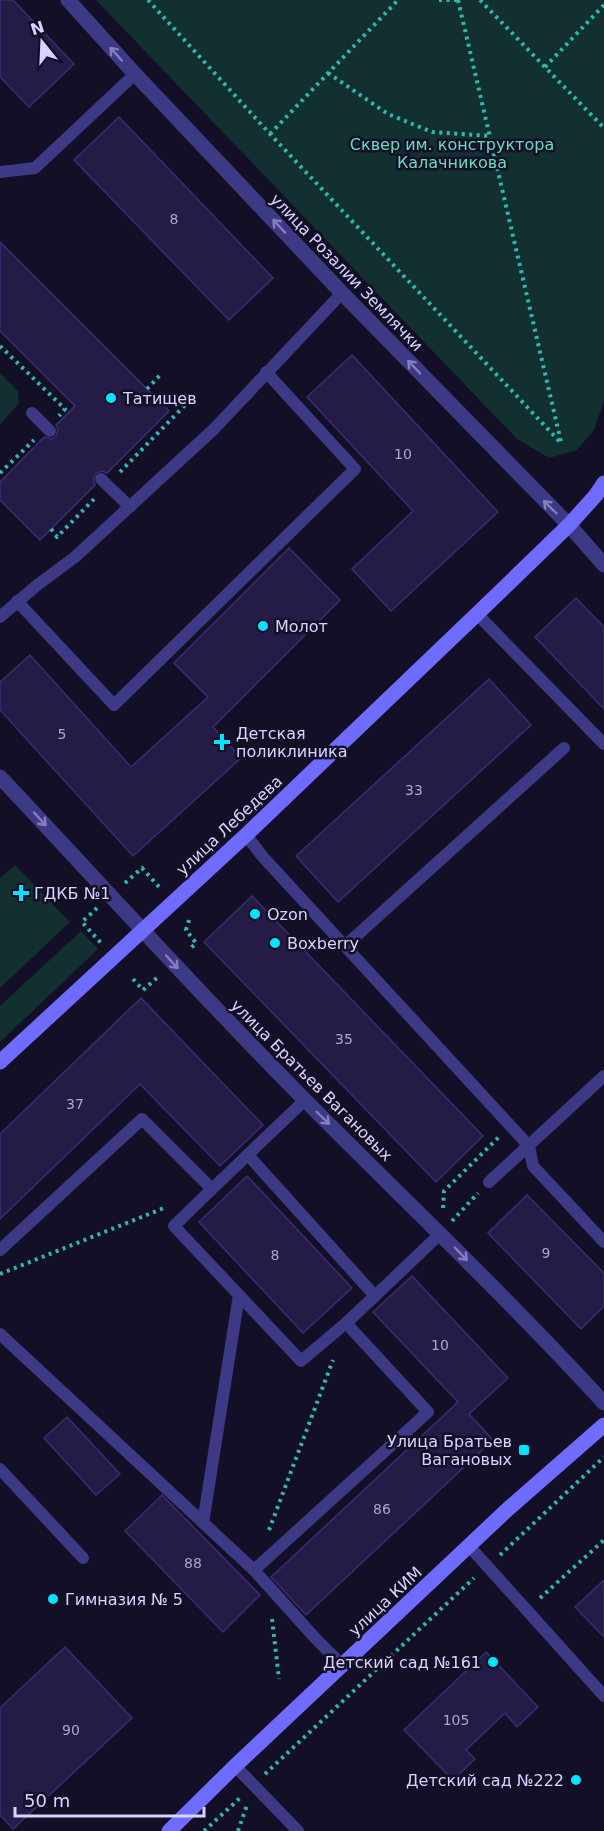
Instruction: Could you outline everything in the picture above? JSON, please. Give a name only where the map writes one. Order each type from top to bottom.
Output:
[{"type":"street","name":"улица Розалии Землячки","points":[[68,0],[342,293],[569,525],[604,565]]},
{"type":"street","name":"улица Лебедева","points":[[0,1062],[145,930],[477,614],[569,525],[604,483]]},
{"type":"street","name":"улица Братьев Вагановых","points":[[0,777],[145,930],[173,964],[305,1100],[441,1233],[604,1403]]},
{"type":"street","name":"улица КИМ","points":[[176,1828],[235,1766],[508,1509],[604,1425]]},
{"type":"lane","points":[[0,172],[35,168],[135,74]]},
{"type":"lane","points":[[0,617],[75,557],[214,429],[342,293]]},
{"type":"lane","points":[[17,602],[114,705],[355,469],[266,372]]},
{"type":"lane","points":[[32,413],[50,431]]},
{"type":"lane","points":[[101,479],[130,507]]},
{"type":"lane","points":[[477,614],[604,744]]},
{"type":"lane","points":[[345,946],[564,748]]},
{"type":"lane","points":[[246,835],[263,857],[529,1146],[533,1166],[604,1242]]},
{"type":"lane","points":[[489,1182],[604,1076]]},
{"type":"lane","points":[[305,1100],[174,1226],[301,1360],[346,1323],[441,1233]]},
{"type":"lane","points":[[0,1250],[142,1119],[212,1189]]},
{"type":"lane","points":[[248,1155],[375,1296]]},
{"type":"lane","points":[[203,1523],[239,1295]]},
{"type":"lane","points":[[254,1570],[428,1412],[346,1323]]},
{"type":"lane","points":[[0,1334],[254,1570],[342,1666]]},
{"type":"lane","points":[[0,1469],[83,1558]]},
{"type":"lane","points":[[469,1546],[604,1696]]},
{"type":"lane","points":[[235,1766],[298,1831]]},
{"type":"path","points":[[148,0],[270,134],[561,443],[459,0],[439,0]]},
{"type":"path","points":[[270,134],[398,0]]},
{"type":"path","points":[[480,0],[604,128]]},
{"type":"path","points":[[545,67],[604,4]]},
{"type":"path","points":[[328,73],[388,114],[432,132],[490,136]]},
{"type":"path","points":[[147,389],[161,374]]},
{"type":"path","points":[[125,884],[142,868],[162,890]]},
{"type":"path","points":[[101,904],[82,922],[103,946]]},
{"type":"path","points":[[189,920],[186,930],[196,943],[190,949]]},
{"type":"path","points":[[133,979],[142,990],[159,976]]},
{"type":"path","points":[[441,1233],[444,1191],[510,1126]]},
{"type":"path","points":[[441,1233],[489,1182]]},
{"type":"path","points":[[0,1274],[170,1206]]},
{"type":"path","points":[[267,1536],[334,1357]]},
{"type":"path","points":[[204,1831],[604,1457]]},
{"type":"path","points":[[527,1611],[604,1540]]},
{"type":"path","points":[[268,1586],[279,1679]]},
{"type":"green space","name":"Сквер им. конструктора Калачникова","points":[[96,0],[604,0],[604,401],[594,430],[577,450],[549,458],[517,439]]},
{"type":"green space","points":[[0,373],[18,391],[19,403],[0,425]]},
{"type":"green space","name":"ГДКБ №1","points":[[15,865],[70,922],[0,988],[0,878]]},
{"type":"green space","points":[[81,931],[98,949],[0,1042],[0,1006]]},
{"type":"building","points":[[0,0],[13,0],[74,64],[29,107],[0,77]]},
{"type":"building","points":[[119,117],[273,278],[229,320],[74,160]]},
{"type":"building","name":"Татищев","points":[[0,242],[169,411],[107,473],[102,471],[96,473],[93,478],[95,485],[40,540],[0,500],[0,482],[44,437],[52,439],[56,436],[58,429],[56,425],[75,406],[0,331]]},
{"type":"building","points":[[352,355],[498,512],[391,611],[352,569],[413,511],[307,397]]},
{"type":"building","points":[[289,548],[340,600],[213,727],[241,758],[133,856],[0,710],[0,682],[30,655],[131,767],[208,697],[174,663]]},
{"type":"building","points":[[576,598],[604,627],[604,709],[535,637]]},
{"type":"building","points":[[489,679],[531,725],[338,902],[296,856]]},
{"type":"building","points":[[252,896],[483,1136],[436,1182],[204,942]]},
{"type":"building","points":[[141,998],[263,1125],[220,1166],[140,1084],[0,1219],[0,1134]]},
{"type":"building","points":[[247,1176],[352,1288],[303,1333],[199,1222]]},
{"type":"building","points":[[527,1195],[604,1273],[604,1306],[581,1329],[488,1233]]},
{"type":"building","points":[[412,1276],[508,1378],[469,1414],[493,1440],[306,1615],[271,1577],[458,1402],[373,1312]]},
{"type":"building","points":[[67,1417],[120,1474],[96,1495],[44,1438]]},
{"type":"building","points":[[162,1495],[260,1595],[223,1632],[125,1531]]},
{"type":"building","points":[[604,1580],[604,1637],[575,1607]]},
{"type":"building","points":[[65,1647],[132,1718],[13,1829],[0,1815],[0,1708]]},
{"type":"building","points":[[486,1652],[538,1707],[517,1727],[505,1713],[466,1750],[475,1759],[453,1780],[404,1730]]},
{"type":"place","name":"Татищев","points":[[111,398]]},
{"type":"place","name":"Молот","points":[[263,626]]},
{"type":"place","name":"Детская поликлиника","points":[[222,742]]},
{"type":"place","name":"ГДКБ №1","points":[[21,893]]},
{"type":"place","name":"Ozon","points":[[255,914]]},
{"type":"place","name":"Boxberry","points":[[275,943]]},
{"type":"place","name":"Улица Братьев Вагановых","points":[[524,1450]]},
{"type":"place","name":"Гимназия № 5","points":[[53,1599]]},
{"type":"place","name":"Детский сад №161","points":[[493,1662]]},
{"type":"place","name":"Детский сад №222","points":[[576,1780]]}]
